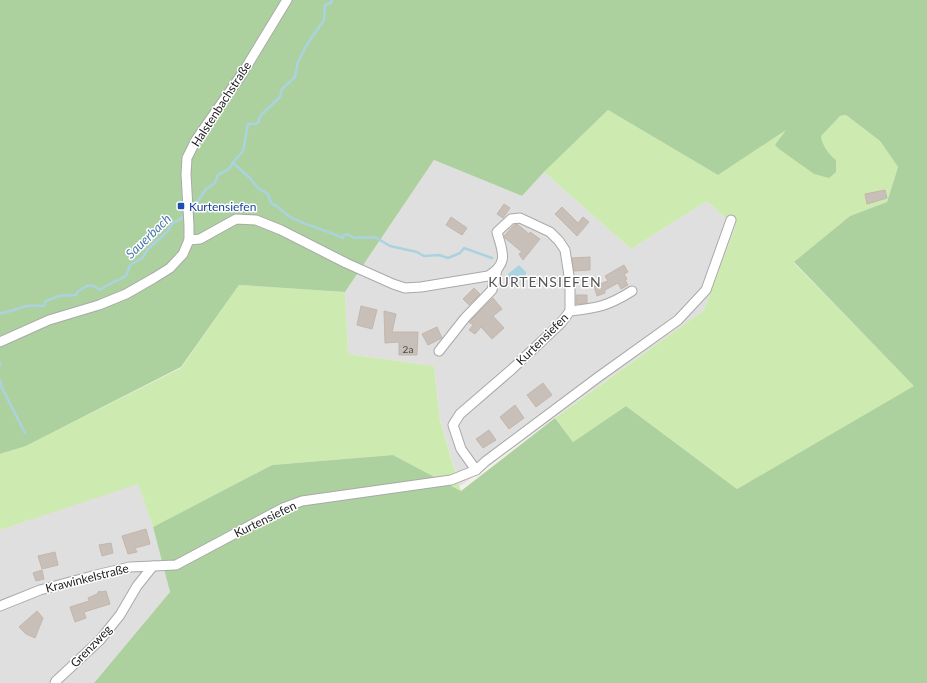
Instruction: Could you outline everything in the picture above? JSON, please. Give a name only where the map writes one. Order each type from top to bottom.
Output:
[{"type":"street","name":"Halstenbachstraße","points":[[189,240],[186,174],[187,158],[196,140],[242,74],[287,0]]},
{"type":"street","name":"Kurtensiefen","points":[[439,351],[465,318],[492,290],[497,270],[503,258],[502,248],[497,232],[511,219],[520,218],[550,232],[559,241],[565,250],[569,276],[570,311],[562,323],[460,414],[453,425],[461,449],[476,470]]},
{"type":"street","points":[[0,342],[49,320],[99,305],[126,294],[170,268],[183,254],[189,240],[200,239],[236,219],[256,220],[281,230],[346,263],[405,288],[421,287],[488,276],[497,270]]},
{"type":"street","name":"Kurtensiefen","points":[[153,566],[176,565],[283,508],[302,501],[451,480],[476,470],[597,378],[678,320],[706,290],[731,220]]},
{"type":"street","points":[[570,311],[600,307],[618,300],[632,291]]},
{"type":"street","name":"Krawinkelstraße","points":[[137,586],[153,566]]},
{"type":"street","name":"Krawinkelstraße","points":[[0,606],[40,590],[96,575],[130,567],[153,566]]},
{"type":"street","name":"Grenzweg","points":[[55,683],[56,680],[100,640],[120,615],[137,586]]},
{"type":"shaded area","name":"Kurtensiefen","points":[[434,160],[522,196],[544,172],[631,249],[707,201],[735,227],[704,310],[460,486],[440,421],[434,366],[348,354],[345,292]]},
{"type":"shaded area","points":[[138,483],[153,527],[170,592],[94,683],[0,683],[0,530]]},
{"type":"green space","points":[[0,0],[927,0],[927,683],[94,683],[170,592],[153,527],[272,465],[393,455],[461,491],[555,418],[573,442],[626,406],[737,489],[914,386],[794,262],[850,216],[887,202],[898,167],[880,141],[846,115],[840,116],[821,136],[822,143],[826,150],[836,160],[836,172],[829,178],[814,174],[775,145],[786,130],[718,175],[608,110],[544,172],[522,196],[434,160],[345,292],[239,285],[181,367],[26,446],[0,454]]},
{"type":"green space","points":[[608,110],[718,175],[787,129],[846,115],[880,141],[898,167],[887,202],[850,216],[794,263],[915,386],[737,489],[626,406],[573,442],[555,418],[704,310],[735,227],[707,201],[631,249],[544,172]]},
{"type":"green space","points":[[239,285],[345,292],[348,354],[434,366],[440,421],[461,491],[393,455],[272,465],[153,527],[138,484],[0,530],[0,454],[26,446],[181,368]]},
{"type":"water","points":[[519,265],[526,272],[526,275],[514,283],[509,279],[508,274]]},
{"type":"building","points":[[885,190],[887,198],[867,204],[865,194]]},
{"type":"building","points":[[504,204],[510,208],[503,218],[497,214]]},
{"type":"building","points":[[562,207],[578,223],[583,217],[589,222],[577,236],[555,214]]},
{"type":"building","points":[[451,217],[467,228],[462,235],[446,225]]},
{"type":"building","points":[[517,224],[529,234],[530,232],[540,239],[523,260],[519,254],[522,252],[504,236],[514,225]]},
{"type":"building","points":[[590,257],[590,270],[574,271],[572,258]]},
{"type":"building","points":[[624,265],[628,272],[624,274],[628,285],[621,289],[618,283],[605,290],[605,293],[597,296],[594,286],[608,281],[605,276]]},
{"type":"building","points":[[474,288],[480,294],[469,305],[463,299]]},
{"type":"building","points":[[576,295],[587,295],[587,303],[576,304]]},
{"type":"building","points":[[493,298],[502,309],[493,316],[504,328],[492,339],[481,327],[475,334],[469,330],[473,325],[469,322]]},
{"type":"building","points":[[361,306],[377,310],[372,329],[357,325]]},
{"type":"building","points":[[384,311],[396,314],[392,332],[418,332],[417,355],[399,355],[399,342],[385,343]]},
{"type":"building","points":[[437,327],[442,338],[428,345],[422,334]]},
{"type":"building","points":[[543,383],[552,395],[536,407],[527,395]]},
{"type":"building","points":[[515,405],[524,418],[509,429],[500,417]]},
{"type":"building","points":[[489,430],[496,440],[483,448],[476,439]]},
{"type":"building","points":[[146,529],[150,544],[135,548],[137,552],[128,554],[122,536]]},
{"type":"building","points":[[111,543],[113,553],[102,556],[99,545]]},
{"type":"building","points":[[55,552],[58,565],[42,569],[38,556]]},
{"type":"building","points":[[42,570],[44,579],[36,581],[33,573]]},
{"type":"building","points":[[99,591],[106,591],[110,604],[84,612],[86,618],[75,622],[70,607],[89,601],[88,598],[97,594]]},
{"type":"building","points":[[37,611],[43,618],[35,638],[26,634],[19,627]]},
{"type":"waterway","name":"Sauerbach","points":[[195,205],[206,189],[215,183],[218,175],[229,169],[243,151],[248,124],[256,124],[259,121],[260,116],[280,97],[282,89],[295,77],[298,62],[306,46],[324,20],[325,5],[331,3],[332,0]]},
{"type":"waterway","points":[[233,163],[250,178],[258,188],[268,194],[271,203],[289,216],[298,221],[343,238],[344,235],[348,234],[354,238],[375,237],[390,246],[417,252],[424,256],[439,255],[448,258],[460,253],[464,248],[492,258]]},
{"type":"waterway","name":"Sauerbach","points":[[0,313],[28,306],[44,306],[46,301],[59,296],[76,295],[81,289],[89,286],[94,286],[100,290],[126,276],[130,265],[142,258],[148,249],[167,232],[172,224],[183,217]]},
{"type":"waterway","points":[[0,380],[2,388],[25,433]]},
{"type":"place","name":"Kurtensiefen","points":[[181,206]]},
{"type":"district","name":"KURTENSIEFEN","points":[[545,281]]}]
